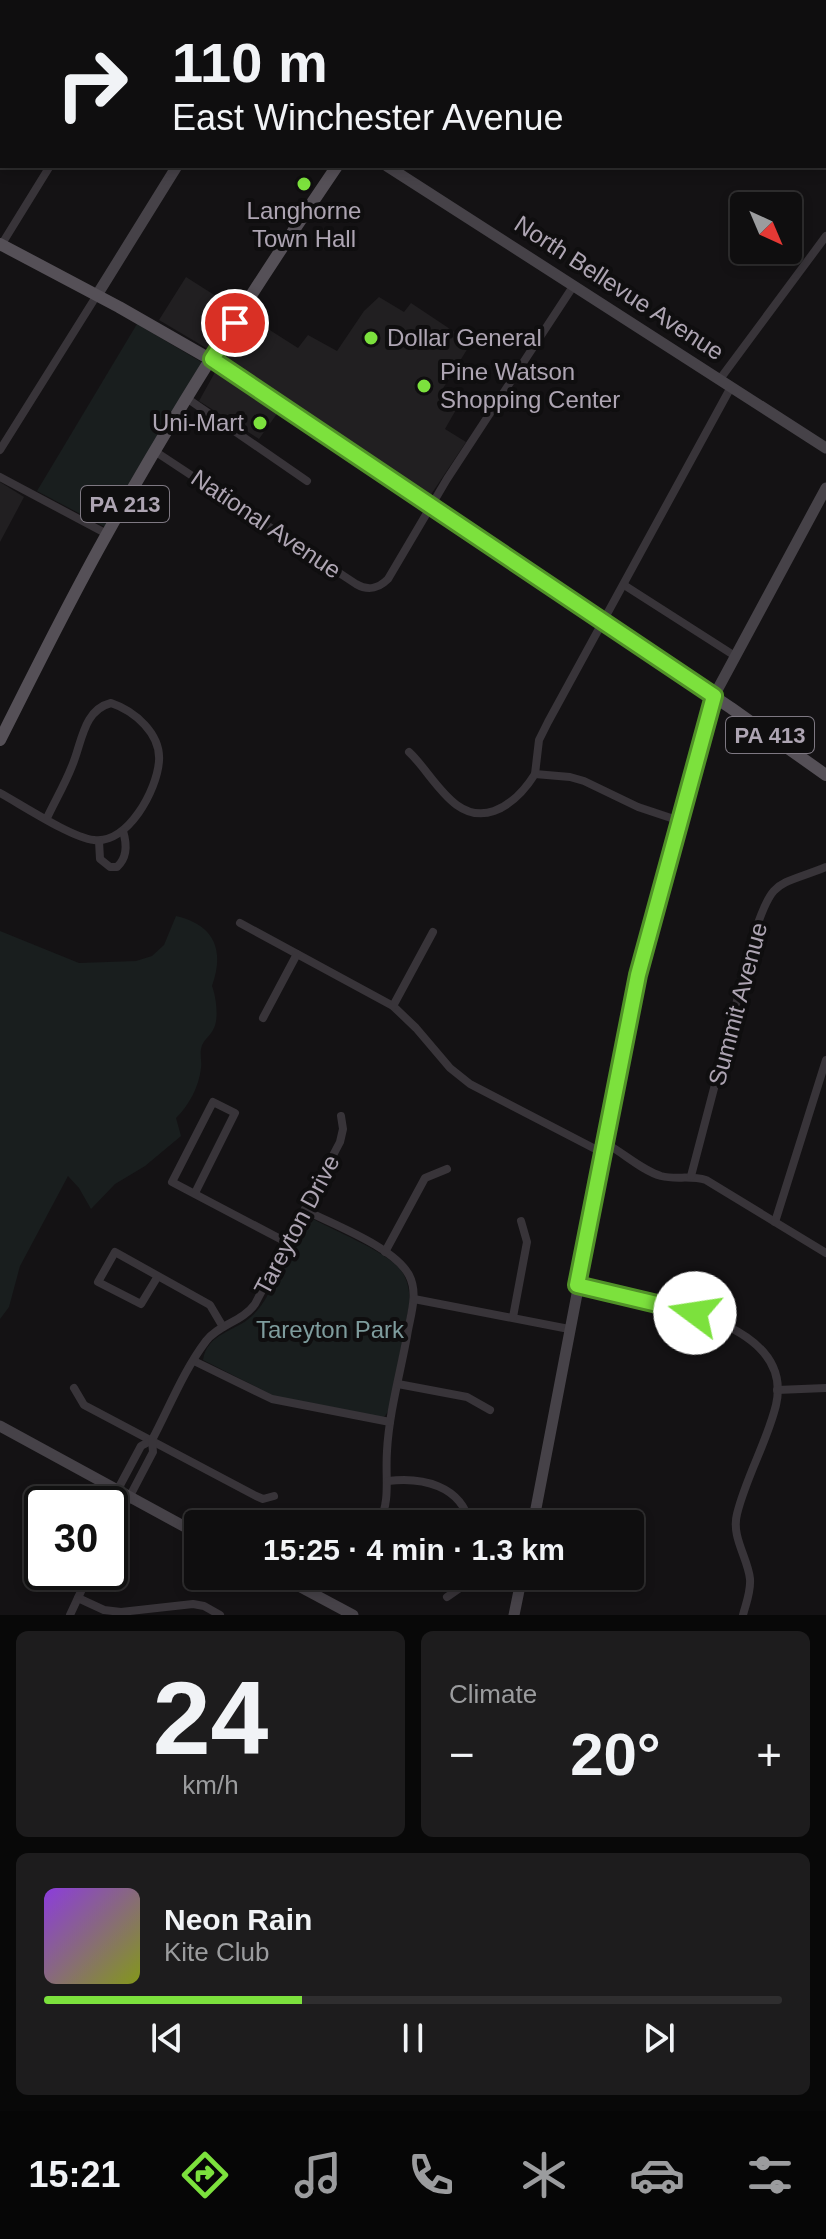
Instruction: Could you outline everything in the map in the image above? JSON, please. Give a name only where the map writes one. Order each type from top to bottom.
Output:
[{"type":"main road","name":"PA 213","points":[[0,740],[107,534],[212,359],[336,168]]},
{"type":"main road","name":"PA 413","points":[[0,245],[212,359],[714,696],[826,775]]},
{"type":"street","points":[[0,245],[49,168]]},
{"type":"street","points":[[0,450],[176,168]]},
{"type":"street","name":"North Bellevue Avenue","points":[[390,168],[826,448]]},
{"type":"street","points":[[720,379],[826,236]]},
{"type":"street","points":[[431,506],[574,285]]},
{"type":"street","points":[[409,752],[448,798],[473,814],[502,808],[521,793],[535,774],[539,740],[731,387]]},
{"type":"street","points":[[188,399],[307,481]]},
{"type":"street","name":"National Avenue","points":[[156,452],[360,587],[378,587],[388,579],[431,506]]},
{"type":"street","points":[[0,477],[107,534]]},
{"type":"street","points":[[536,1510],[638,975],[714,696],[826,488]]},
{"type":"street","points":[[624,585],[735,656]]},
{"type":"street","points":[[0,793],[47,818],[87,839],[99,841],[123,831],[138,813],[159,763],[153,736],[143,723],[124,708],[111,703],[99,708],[84,729],[72,766],[47,818]]},
{"type":"street","points":[[535,774],[584,781],[638,807],[680,821]]},
{"type":"street","points":[[99,841],[100,859],[110,867],[117,867],[122,862],[125,849],[123,831]]},
{"type":"street","name":"Summit Avenue","points":[[691,1176],[755,932],[767,899],[780,884],[826,867]]},
{"type":"street","points":[[240,923],[393,1006],[450,1068],[470,1084],[659,1175],[671,1178],[691,1176],[718,1187],[826,1253]]},
{"type":"street","points":[[393,1006],[433,932]]},
{"type":"street","points":[[263,1018],[297,954]]},
{"type":"street","points":[[775,1222],[826,1060]]},
{"type":"street","points":[[195,1193],[235,1113],[213,1102],[172,1182],[288,1243]]},
{"type":"street","name":"Tareyton Drive","points":[[128,1501],[153,1452],[152,1440],[205,1342],[223,1327],[250,1312],[340,1142],[343,1129],[341,1116]]},
{"type":"street","points":[[385,1252],[419,1186],[428,1176],[447,1169]]},
{"type":"street","points":[[305,1210],[385,1252],[408,1273],[414,1299],[390,1422],[385,1510]]},
{"type":"street","points":[[513,1317],[527,1242],[521,1221]]},
{"type":"street","points":[[158,1276],[141,1304],[98,1282],[115,1252],[210,1305],[223,1327]]},
{"type":"street","points":[[577,1285],[695,1313],[742,1334],[759,1347],[769,1360],[777,1390],[771,1422],[736,1520],[750,1582],[743,1615]]},
{"type":"street","points":[[414,1299],[569,1329]]},
{"type":"street","points":[[194,1361],[272,1399],[390,1422]]},
{"type":"street","points":[[398,1384],[467,1397],[490,1410]]},
{"type":"street","points":[[74,1388],[84,1405],[256,1496],[263,1499],[274,1496]]},
{"type":"street","points":[[777,1390],[826,1388]]},
{"type":"street","points":[[0,1426],[110,1486]]},
{"type":"street","name":"Tareyton Drive","points":[[119,1486],[141,1446],[152,1440]]},
{"type":"street","points":[[388,1481],[413,1478],[428,1481],[459,1502],[463,1510]]},
{"type":"street","points":[[130,1497],[184,1526]]},
{"type":"street","points":[[70,1615],[82,1590]]},
{"type":"street","points":[[306,1590],[353,1615]]},
{"type":"street","points":[[447,1597],[457,1590]]},
{"type":"street","points":[[514,1615],[519,1590]]},
{"type":"street","points":[[78,1598],[104,1610],[134,1612],[193,1604],[220,1615]]},
{"type":"shaded area","points":[[186,277],[298,348],[308,335],[337,351],[364,311],[379,297],[404,312],[411,303],[471,343],[442,390],[461,401],[445,429],[466,442],[430,496],[286,401],[259,439],[199,401],[223,358],[159,320]]},
{"type":"shaded area","points":[[0,482],[24,497],[0,542]]},
{"type":"green space","points":[[137,324],[203,363],[105,527],[37,491]]},
{"type":"green space","points":[[176,916],[208,932],[213,940],[217,961],[212,986],[216,1024],[202,1046],[196,1089],[176,1118],[181,1136],[145,1166],[115,1184],[91,1209],[68,1176],[20,1266],[9,1307],[0,1319],[0,931],[79,963],[136,961],[152,956],[164,945]]},
{"type":"green space","name":"Tareyton Park","points":[[308,1219],[380,1253],[397,1266],[405,1278],[410,1301],[389,1410],[382,1418],[274,1396],[203,1360],[216,1338],[245,1321],[261,1306],[292,1241]]},
{"type":"place","name":"Langhorne Town Hall","points":[[304,184]]},
{"type":"place","name":"Dollar General","points":[[371,338]]},
{"type":"place","name":"Pine Watson Shopping Center","points":[[424,386]]},
{"type":"place","name":"Uni-Mart","points":[[260,423]]},
{"type":"route","points":[[235,323],[212,359],[714,696],[638,975],[577,1285],[695,1313]]}]
